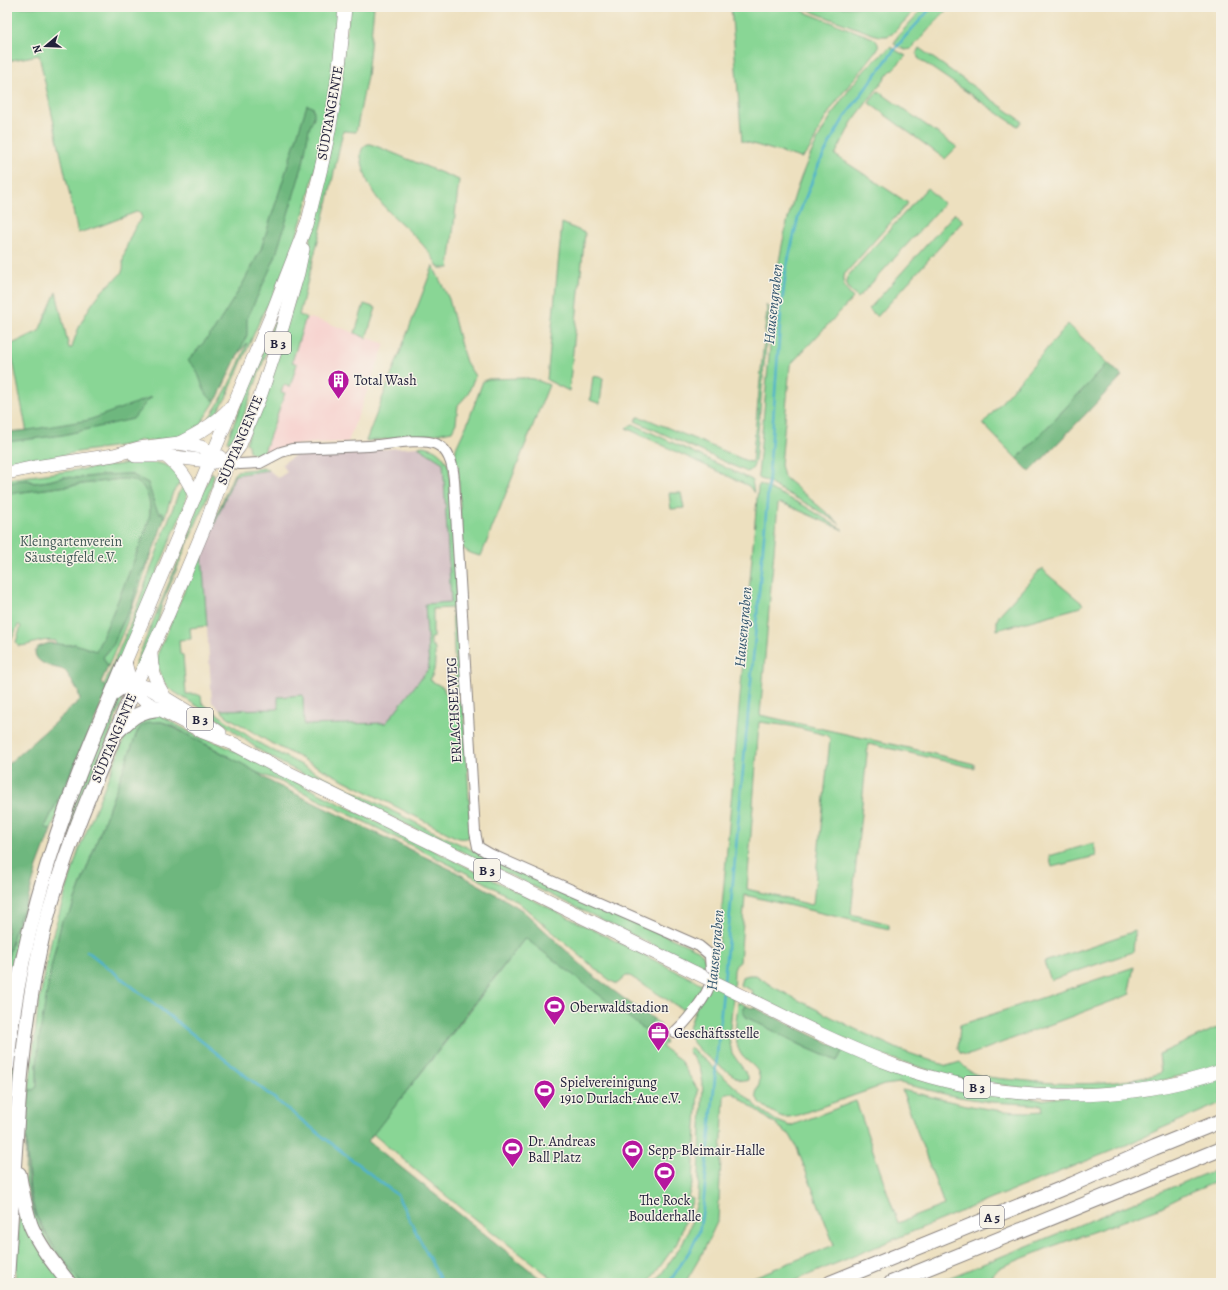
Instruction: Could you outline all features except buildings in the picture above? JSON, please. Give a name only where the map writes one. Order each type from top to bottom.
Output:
[{"type":"highway","name":"SÜDTANGENTE","points":[[7,1066],[11,1029],[28,930],[46,870],[77,779],[125,662]]},
{"type":"highway","name":"SÜDTANGENTE","points":[[7,1279],[15,1156],[26,1028],[32,989],[45,929],[58,881],[71,843],[134,686]]},
{"type":"highway","points":[[112,694],[122,687],[134,686]]},
{"type":"highway","points":[[114,736],[130,719],[162,703]]},
{"type":"highway","name":"A 5","points":[[830,1283],[1073,1184],[1154,1148],[1221,1121]]},
{"type":"highway","name":"A 5","points":[[891,1283],[1221,1149]]},
{"type":"highway","points":[[15,1156],[31,1226],[40,1243],[69,1283]]},
{"type":"main road","name":"SÜDTANGENTE","points":[[134,686],[151,653],[206,524],[228,462],[239,447],[261,394],[276,349],[298,273],[324,156],[333,108],[345,7]]},
{"type":"main road","name":"SÜDTANGENTE","points":[[125,662],[271,316],[309,218]]},
{"type":"main road","points":[[179,443],[194,436],[219,419],[233,405]]},
{"type":"main road","points":[[7,473],[35,467],[114,455],[139,448],[179,443],[195,445],[212,457]]},
{"type":"main road","points":[[114,455],[212,457],[228,462]]},
{"type":"main road","points":[[166,456],[187,478],[195,497]]},
{"type":"main road","points":[[151,653],[153,674],[162,703]]},
{"type":"main road","points":[[125,662],[134,686]]},
{"type":"main road","name":"B 3","points":[[134,686],[141,699],[162,703],[203,732],[234,744],[277,767],[747,998],[880,1060],[920,1074],[985,1088],[1017,1093],[1071,1095],[1116,1093],[1168,1085],[1221,1071]]},
{"type":"street","name":"ERLACHSEEWEG","points":[[228,462],[240,464],[260,463],[281,452],[292,449],[369,446],[425,441],[436,444],[444,449],[452,461],[454,480],[475,832],[478,847],[490,854],[699,946],[710,955],[711,981],[703,999],[690,1014],[686,1022],[675,1032]]},
{"type":"shaded area","points":[[306,317],[328,323],[385,344],[348,442],[285,446],[268,453],[264,452],[285,394],[281,392],[284,385],[290,387],[297,364],[292,362]]},
{"type":"shaded area","points":[[418,447],[443,463],[451,602],[425,604],[429,668],[386,723],[304,725],[302,695],[279,709],[220,710],[212,702],[202,554],[235,474],[269,470],[278,478],[287,472],[282,464],[297,454]]},
{"type":"green space","points":[[7,7],[340,7],[327,117],[308,199],[294,244],[272,298],[263,313],[226,398],[214,417],[204,425],[228,386],[247,343],[207,395],[212,400],[216,400],[199,426],[189,435],[151,441],[140,440],[132,444],[78,452],[7,468],[7,442],[28,438],[10,345],[39,331],[56,292],[69,348],[72,348],[80,324],[89,309],[104,289],[122,272],[123,260],[128,243],[142,218],[139,211],[78,233],[39,55],[7,61]]},
{"type":"green space","points":[[350,7],[374,7],[367,76],[356,132],[343,131],[326,209],[299,315],[306,317],[292,362],[297,364],[290,387],[284,385],[281,392],[285,393],[264,452],[254,455],[249,451],[246,443],[296,294],[324,180]]},
{"type":"green space","points":[[731,7],[796,7],[807,13],[873,38],[878,43],[877,50],[835,104],[822,124],[810,148],[801,158],[742,141]]},
{"type":"green space","points":[[804,7],[918,7],[892,34],[887,36],[878,36],[815,13]]},
{"type":"green space","points":[[924,7],[949,7],[911,49],[905,50],[894,44],[897,37]]},
{"type":"green space","points":[[890,47],[906,56],[888,74],[852,122],[835,155],[908,203],[843,276],[844,286],[853,298],[790,365],[781,465],[784,477],[840,524],[772,485],[771,483],[760,479],[758,476],[775,290],[779,260],[792,203],[812,151],[825,126],[841,101],[870,65]]},
{"type":"green space","points":[[919,48],[1022,121],[1018,126],[1011,122],[926,64],[918,58],[917,52]]},
{"type":"green space","points":[[878,91],[957,147],[945,159],[869,103]]},
{"type":"green space","points":[[307,105],[313,107],[314,117],[309,129],[303,164],[275,258],[247,319],[247,335],[218,397],[216,400],[212,400],[205,391],[196,369],[188,361],[214,330],[241,287],[261,249]]},
{"type":"green space","points":[[368,144],[459,180],[449,268],[439,268],[423,245],[386,208],[371,189],[361,159],[362,149]]},
{"type":"green space","points":[[927,188],[944,204],[858,298],[848,286],[847,277]]},
{"type":"green space","points":[[955,213],[963,221],[877,317],[869,309]]},
{"type":"green space","points":[[562,223],[585,233],[569,391],[547,380]]},
{"type":"green space","points":[[433,266],[449,299],[466,362],[475,376],[468,394],[458,405],[456,423],[452,431],[425,436],[366,441]]},
{"type":"green space","points":[[289,284],[283,307],[237,434],[232,443],[227,441]]},
{"type":"green space","points":[[364,304],[376,308],[366,338],[355,333]]},
{"type":"green space","points":[[766,305],[769,308],[769,311],[756,453],[754,465],[750,471],[747,472],[635,421],[638,417],[647,419],[752,462],[767,310]]},
{"type":"green space","points":[[1068,324],[1108,363],[1017,459],[983,424]]},
{"type":"green space","points":[[1108,363],[1122,376],[1030,472],[1017,459]]},
{"type":"green space","points":[[593,376],[603,378],[600,404],[590,400]]},
{"type":"green space","points":[[488,379],[534,379],[549,385],[481,556],[476,555],[468,552],[462,547],[458,467],[455,457],[456,448],[468,422],[483,381]]},
{"type":"green space","points":[[152,397],[133,419],[63,435],[7,442],[7,432],[29,430],[89,420]]},
{"type":"green space","points":[[633,424],[752,480],[754,493],[749,486],[626,428]]},
{"type":"green space","points":[[423,446],[436,450],[449,467],[463,691],[460,693],[456,692],[452,608],[433,609],[433,638],[431,638],[431,646],[434,646],[435,649],[435,661],[430,680],[444,688],[446,694],[462,703],[464,706],[471,836],[468,838],[458,838],[451,835],[271,743],[228,717],[220,710],[278,709],[278,697],[303,695],[304,725],[386,723],[429,668],[425,604],[451,602],[443,463],[418,447]]},
{"type":"green space","points":[[151,462],[167,465],[183,479],[173,492],[164,519],[163,513],[159,513],[155,506],[148,483],[130,474],[79,478],[64,477],[34,483],[28,480],[7,484],[7,479],[131,463]]},
{"type":"green space","points":[[264,468],[269,470],[235,475],[202,554],[207,626],[190,628],[191,639],[179,640],[180,654],[183,655],[186,694],[196,694],[201,696],[202,703],[264,746],[426,828],[483,855],[698,950],[705,959],[707,970],[283,764],[259,750],[212,715],[167,687],[160,673],[158,653],[234,474],[237,471]]},
{"type":"green space","points":[[211,473],[214,475],[211,488],[162,604],[155,632],[135,671],[134,669],[137,660],[191,530],[197,506]]},
{"type":"green space","points":[[130,474],[148,483],[155,506],[159,513],[163,513],[164,519],[152,553],[141,573],[131,607],[120,628],[114,644],[103,657],[108,667],[101,682],[108,689],[90,732],[45,827],[51,830],[37,867],[28,899],[16,926],[7,961],[7,765],[80,700],[78,691],[65,670],[42,663],[36,656],[35,652],[38,647],[49,643],[68,645],[75,644],[96,651],[118,601],[148,525],[150,509],[148,496],[143,486],[128,479],[7,494],[7,484],[21,480],[28,480],[34,483],[64,477],[79,478]]},
{"type":"green space","name":"Kleingartenverein Säusteigfeld e.V.","points":[[127,478],[133,479],[141,485],[147,493],[150,503],[149,520],[128,576],[96,652],[75,644],[55,644],[56,641],[50,640],[18,646],[16,642],[21,626],[18,625],[11,641],[7,640],[7,494]]},
{"type":"green space","points":[[185,484],[187,493],[185,505],[108,689],[104,685],[132,620],[178,494]]},
{"type":"green space","points":[[760,484],[803,505],[843,530],[789,506],[780,503],[778,504],[760,715],[922,751],[974,764],[974,768],[868,744],[851,914],[889,924],[889,929],[745,895],[740,962],[736,965],[734,970],[729,1038],[732,1053],[748,1076],[748,1080],[745,1081],[740,1080],[717,1065],[701,1052],[690,1037],[688,1030],[719,942],[758,487]],"holes":[[[759,722],[790,726],[826,735],[830,739],[812,905],[747,889]]]},
{"type":"green space","points":[[669,493],[681,493],[684,508],[671,509]]},
{"type":"green space","points":[[152,553],[127,622],[108,667],[103,657],[110,649],[131,607],[141,573]]},
{"type":"green space","points":[[1042,568],[1047,574],[1083,604],[1081,607],[997,630],[997,620],[1000,614]]},
{"type":"green space","points":[[121,698],[123,699],[54,877],[7,1195],[7,1123],[11,1076],[17,1019],[34,931],[74,801],[113,707]]},
{"type":"green space","points":[[158,714],[195,735],[218,743],[706,986],[688,1013],[630,976],[626,976],[617,984],[598,971],[518,902],[484,882],[369,824],[286,784],[258,773],[167,723],[159,722],[153,723],[138,730],[71,911],[62,920],[51,968],[37,1065],[37,1087],[33,1090],[29,1089],[38,1008],[52,937],[78,852],[128,729],[132,723]]},
{"type":"green space","points":[[149,722],[162,722],[169,725],[248,767],[271,782],[456,872],[504,899],[522,910],[591,974],[654,1019],[645,1030],[525,938],[368,1141],[546,1283],[81,1283],[55,1249],[36,1216],[30,1193],[26,1138],[29,1089],[33,1090],[37,1087],[39,1039],[51,968],[62,920],[71,911],[136,735],[141,726]]},
{"type":"green space","points":[[90,732],[51,830],[45,827]]},
{"type":"green space","points":[[1094,843],[1096,856],[1052,867],[1049,856]]},
{"type":"green space","points":[[28,899],[17,942],[7,992],[7,961],[16,926]]},
{"type":"green space","points":[[1135,931],[1133,952],[1051,980],[1044,962]]},
{"type":"green space","name":"Spielvereinigung 1910 Durlach-Aue e.V.","points":[[525,938],[651,1022],[654,1019],[661,1026],[657,1033],[666,1042],[662,1047],[679,1059],[698,1090],[693,1182],[688,1197],[693,1199],[677,1243],[648,1283],[558,1283],[450,1199],[373,1134]]},
{"type":"green space","points":[[1134,967],[1129,990],[1131,994],[972,1054],[966,1055],[960,1053],[958,1049],[960,1025]]},
{"type":"green space","points":[[756,975],[773,987],[900,1050],[947,1066],[960,1062],[973,1073],[985,1076],[1002,1079],[1072,1084],[1108,1083],[1144,1078],[1161,1073],[1159,1054],[1221,1026],[1221,1066],[1155,1082],[1094,1089],[1021,1088],[952,1077],[874,1053],[752,995],[753,991],[740,985],[742,977]]},
{"type":"green space","points":[[738,1002],[747,1006],[743,1008],[746,1017],[807,1048],[837,1061],[843,1050],[1040,1100],[1221,1076],[1221,1103],[1124,1146],[991,1199],[789,1283],[739,1283],[834,1245],[797,1148],[790,1135],[733,1093],[726,1093],[724,1097],[718,1220],[703,1252],[685,1283],[655,1283],[683,1243],[690,1227],[698,1199],[703,1083],[700,1067],[688,1051],[690,1047],[760,1109],[775,1120],[790,1126],[856,1101],[898,1223],[944,1205],[902,1090],[990,1109],[1025,1112],[1043,1111],[1042,1105],[991,1102],[953,1096],[900,1083],[884,1085],[795,1116],[783,1117],[772,1112],[757,1099],[756,1094],[760,1080],[758,1072],[743,1057],[737,1044],[736,1030]]},
{"type":"green space","points":[[747,1006],[753,1007],[843,1050],[837,1061],[807,1048],[746,1017],[743,1012],[743,1008]]},
{"type":"green space","points":[[26,1138],[30,1198],[36,1217],[51,1243],[81,1283],[76,1283],[35,1225],[25,1180]]},
{"type":"green space","points":[[1221,1170],[1221,1180],[1187,1194],[1159,1208],[1053,1246],[1001,1267],[991,1275],[997,1280],[1009,1283],[936,1283],[1207,1173]]},
{"type":"green space","points":[[20,1205],[64,1283],[15,1283]]},
{"type":"waterway","name":"Hausengraben","points":[[724,981],[767,503],[781,311],[786,269],[799,214],[818,166],[833,137],[844,118],[888,58],[932,7]]},
{"type":"waterway","points":[[87,951],[397,1195],[442,1283]]},
{"type":"waterway","name":"Hausengraben","points":[[669,1283],[692,1247],[699,1232],[703,1208],[723,990]]},
{"type":"place","name":"Total Wash","points":[[339,400]]},
{"type":"place","name":"Oberwaldstadion","points":[[555,1026]]},
{"type":"place","name":"Geschäftsstelle","points":[[658,1052]]},
{"type":"place","name":"Spielvereinigung 1910 Durlach-Aue e.V.","points":[[544,1110]]},
{"type":"place","name":"Dr. Andreas Ball Platz","points":[[513,1168]]},
{"type":"place","name":"Sepp-Bleimair-Halle","points":[[633,1170]]},
{"type":"place","name":"The Rock Boulderhalle","points":[[665,1192]]}]
